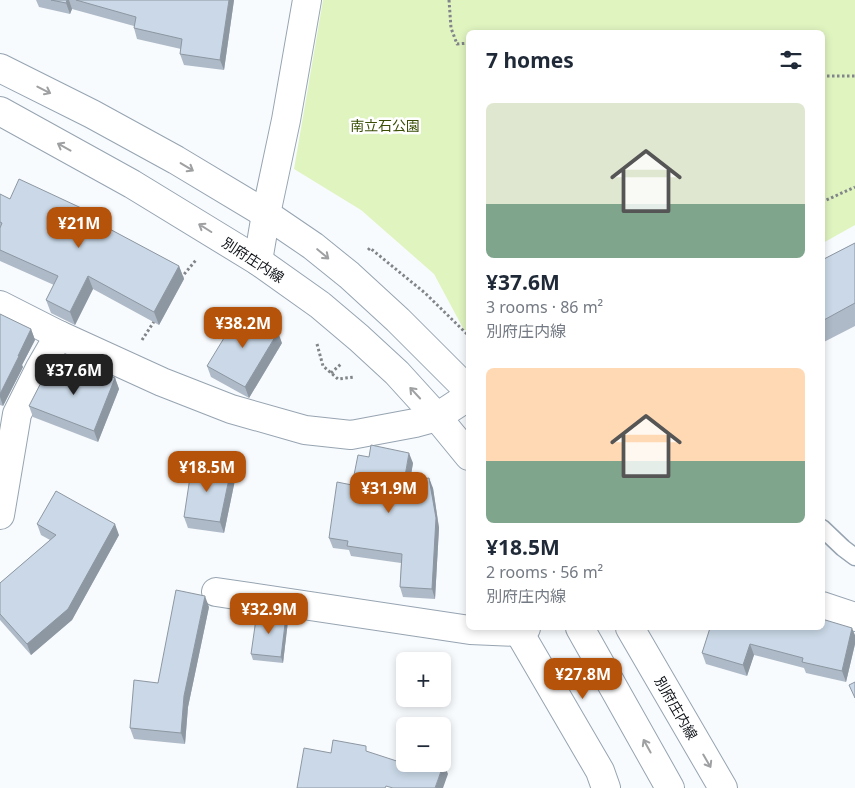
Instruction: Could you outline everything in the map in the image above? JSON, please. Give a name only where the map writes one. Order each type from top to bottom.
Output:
[{"type":"main road","points":[[258,261],[286,120],[307,0]]},
{"type":"main road","points":[[0,68],[100,118],[176,160],[266,214],[313,246],[349,275],[398,320],[466,388]]},
{"type":"main road","name":"別府庄内線","points":[[0,111],[132,184],[258,261],[320,305],[360,338],[397,374],[437,417],[466,452]]},
{"type":"main road","points":[[0,305],[59,335],[162,382],[231,409],[305,430],[352,435],[415,423],[437,417],[466,398]]},
{"type":"main road","points":[[0,515],[17,414],[59,335]]},
{"type":"main road","points":[[216,592],[466,629]]},
{"type":"main road","points":[[825,607],[855,617]]},
{"type":"main road","points":[[470,630],[523,630],[600,771],[606,788]]},
{"type":"main road","points":[[581,630],[670,788]]},
{"type":"main road","name":"別府庄内線","points":[[631,630],[723,788]]},
{"type":"lane","points":[[825,531],[842,548],[855,557]]},
{"type":"path","points":[[448,0],[451,28],[458,44],[466,43]]},
{"type":"path","points":[[825,76],[855,76]]},
{"type":"path","points":[[825,201],[855,187]]},
{"type":"path","points":[[370,248],[425,293],[466,333]]},
{"type":"path","points":[[180,280],[198,258]]},
{"type":"path","points":[[125,365],[155,319]]},
{"type":"path","points":[[331,373],[341,364]]},
{"type":"path","points":[[323,366],[338,379]]},
{"type":"green space","name":"南立石公園","points":[[323,0],[855,0],[855,225],[825,242],[825,30],[466,30],[466,330],[464,330],[434,274],[361,210],[294,169]]},
{"type":"building","points":[[51,0],[67,0],[66,3]]},
{"type":"building","points":[[76,0],[229,0],[220,60],[180,54],[182,39],[134,28],[136,17]]},
{"type":"building","points":[[19,179],[107,220],[104,226],[179,266],[154,312],[88,276],[70,312],[46,300],[58,276],[0,250],[0,228],[2,223],[0,222],[0,194],[10,199]]},
{"type":"building","points":[[855,243],[855,303],[825,319],[825,258]]},
{"type":"building","points":[[241,310],[278,332],[245,387],[207,366]]},
{"type":"building","points":[[0,314],[31,329],[0,394]]},
{"type":"building","points":[[86,366],[115,378],[94,431],[29,406],[49,367],[81,379]]},
{"type":"building","points":[[371,445],[409,453],[404,482],[429,478],[436,518],[432,589],[400,587],[402,554],[347,546],[348,541],[329,538],[337,482],[352,485],[358,455],[369,457]]},
{"type":"building","points":[[192,464],[231,469],[220,522],[184,517]]},
{"type":"building","points":[[56,491],[115,524],[68,609],[27,644],[0,614],[0,583],[56,535],[37,524]]},
{"type":"building","points":[[176,590],[205,596],[184,696],[181,733],[130,728],[134,680],[158,683]]},
{"type":"building","points":[[257,612],[286,616],[281,657],[251,654]]},
{"type":"building","points":[[825,620],[852,628],[842,671],[802,662],[803,658],[750,644],[743,665],[702,653],[709,630],[825,630]]},
{"type":"building","points":[[855,682],[855,698],[849,685]]},
{"type":"building","points":[[333,740],[366,746],[366,751],[396,761],[396,772],[441,772],[435,788],[393,788],[386,786],[385,788],[297,788],[304,748],[331,753]]}]
